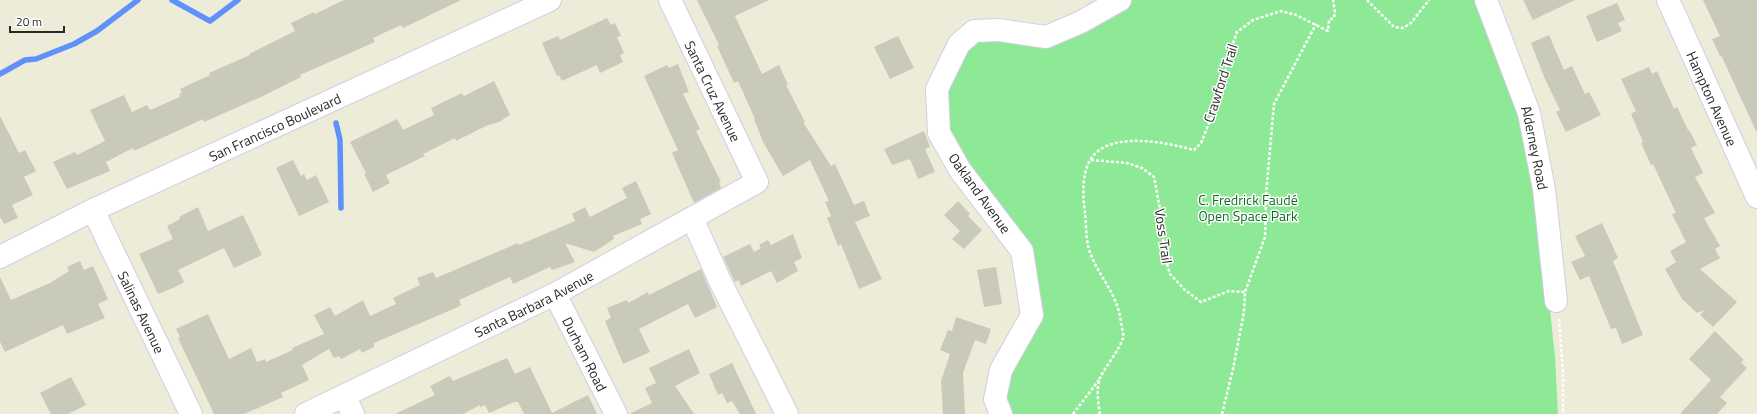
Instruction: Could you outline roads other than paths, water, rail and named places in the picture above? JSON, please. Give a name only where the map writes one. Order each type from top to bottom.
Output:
[{"type":"street","name":"San Francisco Boulevard","points":[[0,257],[93,210],[550,0]]},
{"type":"street","name":"Santa Cruz Avenue","points":[[670,0],[757,182]]},
{"type":"street","name":"Oakland Avenue","points":[[1001,414],[995,399],[1001,370],[1032,315],[1022,251],[960,170],[939,133],[937,89],[959,44],[974,31],[1000,30],[1046,36],[1080,22],[1120,0]]},
{"type":"street","name":"Alderney Road","points":[[1486,0],[1529,113],[1544,189],[1556,301]]},
{"type":"street","name":"Hampton Avenue","points":[[1668,0],[1757,197]]},
{"type":"street","name":"Santa Barbara Avenue","points":[[306,414],[349,405],[555,294],[757,182]]},
{"type":"street","name":"Salinas Avenue","points":[[93,210],[191,414]]},
{"type":"street","points":[[692,218],[720,281],[787,414]]},
{"type":"street","name":"Durham Road","points":[[555,294],[616,414]]},
{"type":"waterway","points":[[0,74],[25,60],[36,59],[74,44],[97,31],[138,0]]},
{"type":"waterway","points":[[172,0],[210,21],[238,0]]},
{"type":"waterway","points":[[336,123],[340,140],[341,208]]},
{"type":"park label","name":"C. Fredrick Faudé Open Space Park","points":[[1248,208]]}]
